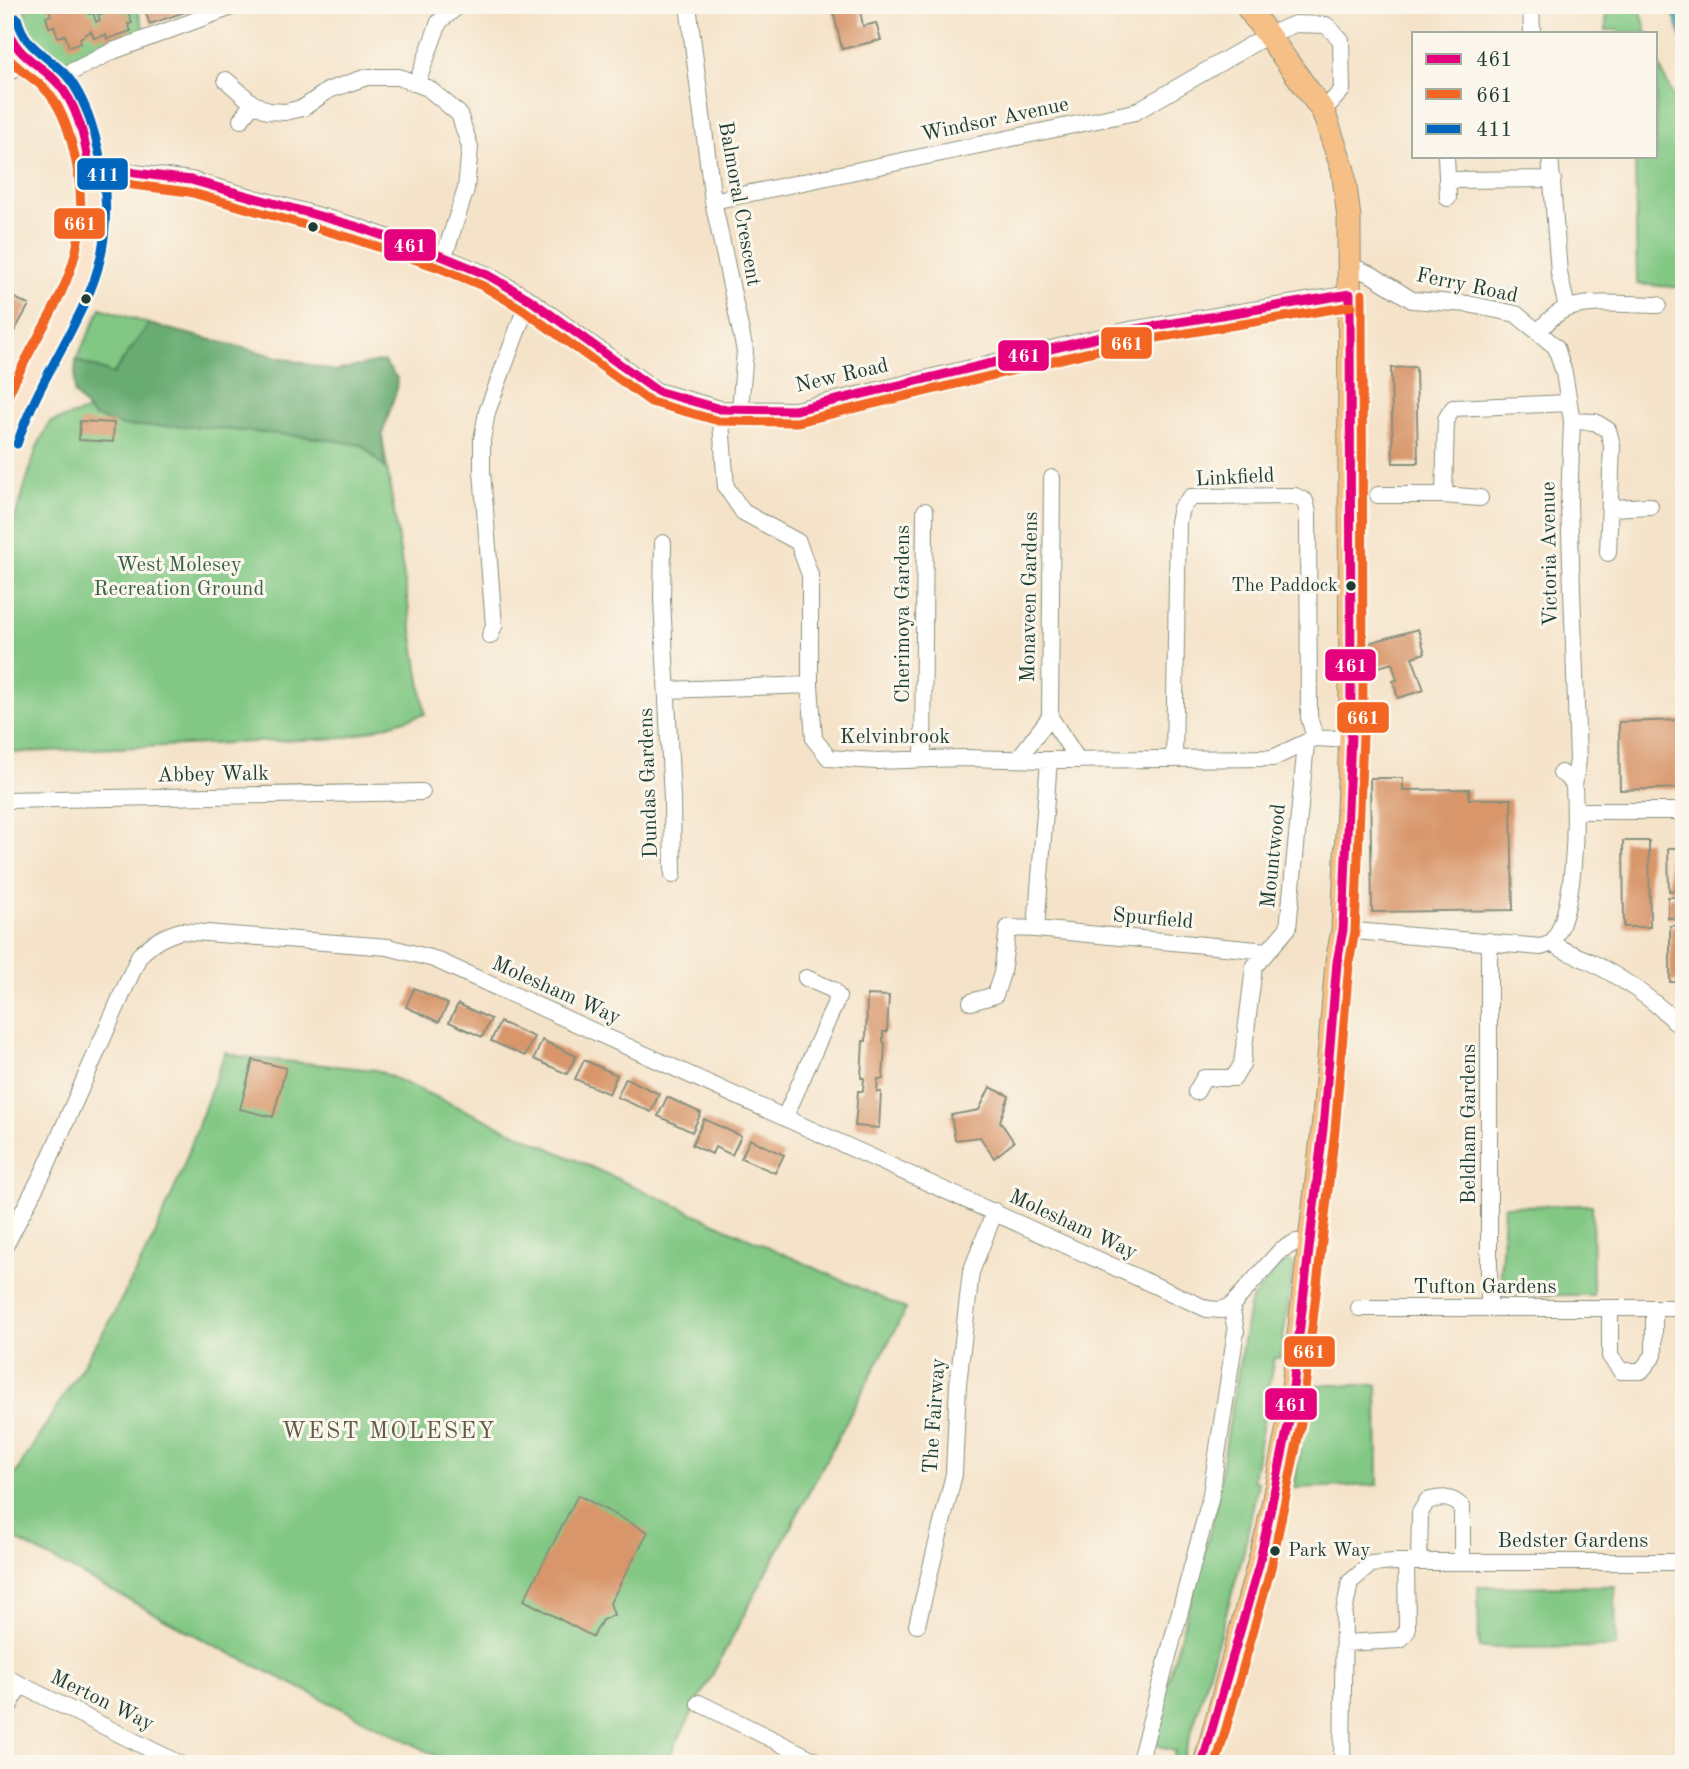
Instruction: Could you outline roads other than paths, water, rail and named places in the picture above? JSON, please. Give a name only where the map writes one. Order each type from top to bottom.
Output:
[{"type":"main road","points":[[1204,1762],[1270,1517],[1289,1421],[1323,1129],[1337,962],[1343,930],[1351,735],[1349,218],[1343,170],[1324,111],[1246,5]]},
{"type":"main road","points":[[5,440],[28,380],[83,274],[93,227],[89,163],[77,118],[57,83],[29,62],[7,35]]},
{"type":"street","points":[[57,83],[65,75],[113,51],[237,5]]},
{"type":"street","points":[[417,83],[439,22],[459,5]]},
{"type":"street","name":"Balmoral Crescent","points":[[688,5],[713,201],[746,351],[740,410]]},
{"type":"street","points":[[1531,5],[1532,32]]},
{"type":"street","name":"Windsor Avenue","points":[[713,201],[1135,112],[1268,35],[1295,24],[1326,25],[1341,40],[1342,90],[1324,111]]},
{"type":"street","points":[[5,74],[29,62]]},
{"type":"street","points":[[226,80],[252,103],[268,111],[285,112],[303,108],[329,90],[367,77],[399,77],[428,88],[459,114],[470,147],[466,189],[444,257]]},
{"type":"street","points":[[241,120],[252,103]]},
{"type":"street","points":[[1446,158],[1448,198]]},
{"type":"street","points":[[1550,158],[1559,273],[1567,308]]},
{"type":"street","name":"New Road","points":[[89,163],[135,173],[191,180],[355,226],[444,257],[488,275],[529,299],[657,391],[720,409],[795,410],[1112,334],[1350,293]]},
{"type":"street","name":"New Road","points":[[92,186],[135,173]]},
{"type":"street","points":[[1447,180],[1553,179]]},
{"type":"street","name":"Ferry Road","points":[[1349,265],[1372,275],[1412,300],[1468,304],[1516,313],[1539,331]]},
{"type":"street","points":[[490,636],[494,626],[482,440],[487,412],[529,299]]},
{"type":"street","points":[[1539,331],[1549,319],[1567,308],[1584,305],[1658,305]]},
{"type":"street","name":"Victoria Avenue","points":[[1539,331],[1556,348],[1572,421],[1569,504],[1578,760],[1574,785],[1572,874],[1562,923],[1552,943]]},
{"type":"street","points":[[1444,495],[1446,419],[1453,408],[1569,403]]},
{"type":"street","name":"Kelvinbrook","points":[[720,409],[726,487],[743,512],[798,542],[810,575],[810,685],[814,739],[829,758],[877,761],[1273,758],[1311,741],[1351,735]]},
{"type":"street","points":[[1572,421],[1595,422],[1608,430],[1612,445],[1612,508],[1608,553]]},
{"type":"street","name":"Monaveen Gardens","points":[[1050,716],[1052,478]]},
{"type":"street","name":"Linkfield","points":[[1174,758],[1178,522],[1181,508],[1191,497],[1295,495],[1305,501],[1308,513],[1311,741]]},
{"type":"street","points":[[1378,495],[1480,498]]},
{"type":"street","points":[[1612,508],[1650,506]]},
{"type":"street","name":"Cherimoya Gardens","points":[[923,759],[925,511]]},
{"type":"street","name":"Dundas Gardens","points":[[663,543],[662,599],[673,799],[673,875]]},
{"type":"street","name":"Dundas Gardens","points":[[667,690],[810,685]]},
{"type":"street","points":[[1018,759],[1050,716],[1078,760]]},
{"type":"street","name":"Mountwood","points":[[1196,1092],[1204,1078],[1234,1078],[1242,1064],[1254,967],[1288,928],[1311,741]]},
{"type":"street","points":[[1036,929],[1049,760]]},
{"type":"street","points":[[1561,772],[1569,777],[1574,785]]},
{"type":"street","name":"Abbey Walk","points":[[5,800],[422,792]]},
{"type":"street","points":[[1575,811],[1684,811]]},
{"type":"street","name":"Spurfield","points":[[971,1002],[995,995],[1002,973],[1008,928],[1266,951]]},
{"type":"street","points":[[1343,930],[1541,947],[1552,943],[1563,952],[1588,960],[1620,978],[1661,1006],[1684,1030]]},
{"type":"street","name":"Molesham Way","points":[[5,1246],[45,1169],[139,956],[164,935],[181,931],[388,947],[434,959],[995,1211],[1206,1310],[1221,1310],[1231,1306]]},
{"type":"street","name":"Beldham Gardens","points":[[1489,941],[1489,1308]]},
{"type":"street","points":[[785,1117],[838,997],[833,990],[806,978]]},
{"type":"street","name":"The Fairway","points":[[917,1625],[954,1474],[958,1384],[971,1272],[995,1211]]},
{"type":"street","points":[[1139,1764],[1210,1500],[1236,1331],[1231,1306],[1282,1250],[1296,1242],[1310,1243]]},
{"type":"street","name":"Tufton Gardens","points":[[1359,1308],[1684,1308]]},
{"type":"street","points":[[1610,1308],[1610,1356],[1621,1371],[1641,1371],[1654,1355],[1654,1308]]},
{"type":"street","points":[[1344,1643],[1399,1640],[1407,1631],[1420,1513],[1427,1501],[1440,1497],[1454,1500],[1462,1507],[1462,1562]]},
{"type":"street","name":"Bedster Gardens","points":[[1342,1764],[1344,1613],[1350,1582],[1371,1564],[1684,1562]]},
{"type":"street","name":"Merton Way","points":[[5,1677],[180,1764]]},
{"type":"street","points":[[5,1715],[20,1684]]},
{"type":"street","points":[[699,1703],[822,1764]]},
{"type":"water","points":[[1670,5],[1684,5],[1684,44]]},
{"type":"place","name":"The Paddock","points":[[1351,586]]},
{"type":"place","name":"Park Way","points":[[1275,1551]]},
{"type":"district","name":"WEST MOLESEY","points":[[389,1431]]},
{"type":"park label","name":"West Molesey Recreation Ground","points":[[179,577]]}]
